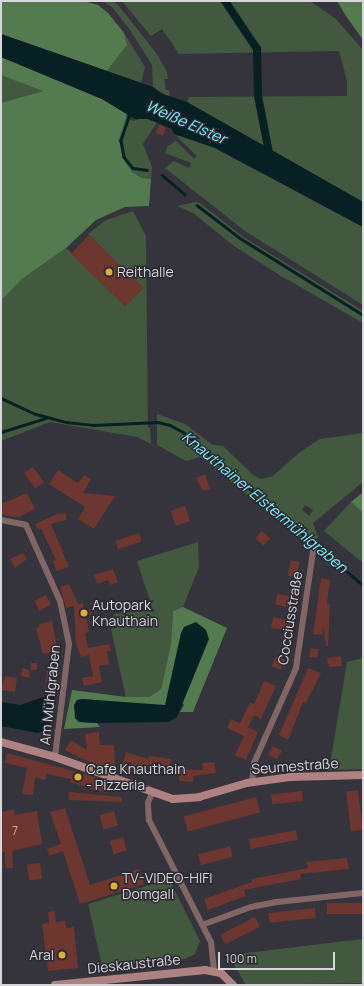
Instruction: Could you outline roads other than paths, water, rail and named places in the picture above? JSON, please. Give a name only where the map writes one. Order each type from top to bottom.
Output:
[{"type":"street","name":"Am Mühlgraben","points":[[1,520],[26,525],[60,601],[69,644],[55,757]]},
{"type":"street","name":"Cocciusstraße","points":[[252,782],[254,763],[296,668],[312,551],[316,546]]},
{"type":"street","name":"Seumestraße","points":[[1,742],[55,757],[152,793],[173,799],[199,797],[252,782],[290,777],[363,775]]},
{"type":"street","points":[[152,793],[148,803],[149,820],[214,950],[214,971],[226,976],[233,985]]},
{"type":"street","points":[[202,925],[251,907],[276,902],[363,893]]},
{"type":"street","name":"Dieskaustraße","points":[[56,985],[214,971]]},
{"type":"water","name":"Weiße Elster","points":[[1,34],[153,87],[160,93],[187,102],[363,202],[363,227],[215,148],[174,134],[172,129],[148,119],[135,119],[102,99],[1,57]]},
{"type":"water","points":[[196,622],[206,630],[209,639],[177,717],[169,722],[97,723],[79,722],[75,718],[74,705],[77,700],[82,699],[165,705],[181,633],[184,627]]},
{"type":"water","points":[[52,694],[56,701],[49,729],[38,733],[1,726],[1,702],[20,705]]},
{"type":"waterway","points":[[225,1],[257,49],[258,96],[270,158]]},
{"type":"waterway","points":[[130,114],[121,140],[124,157],[133,168],[147,170]]},
{"type":"waterway","points":[[162,175],[185,194]]},
{"type":"waterway","points":[[197,205],[240,238],[363,315]]},
{"type":"waterway","name":"Knauthainer Elstermühlgraben","points":[[1,398],[36,414],[66,422],[93,425],[158,422],[170,425],[183,432],[363,585]]},
{"type":"waterway","points":[[1,432],[46,418]]},
{"type":"place","name":"Reithalle","points":[[109,272]]},
{"type":"place","name":"Autopark Knauthain","points":[[84,613]]},
{"type":"place","name":"Cafe Knauthain - Pizzeria","points":[[78,777]]},
{"type":"place","name":"TV-VIDEO-HIFI Domgall","points":[[114,886]]},
{"type":"place","name":"Aral","points":[[62,955]]}]
